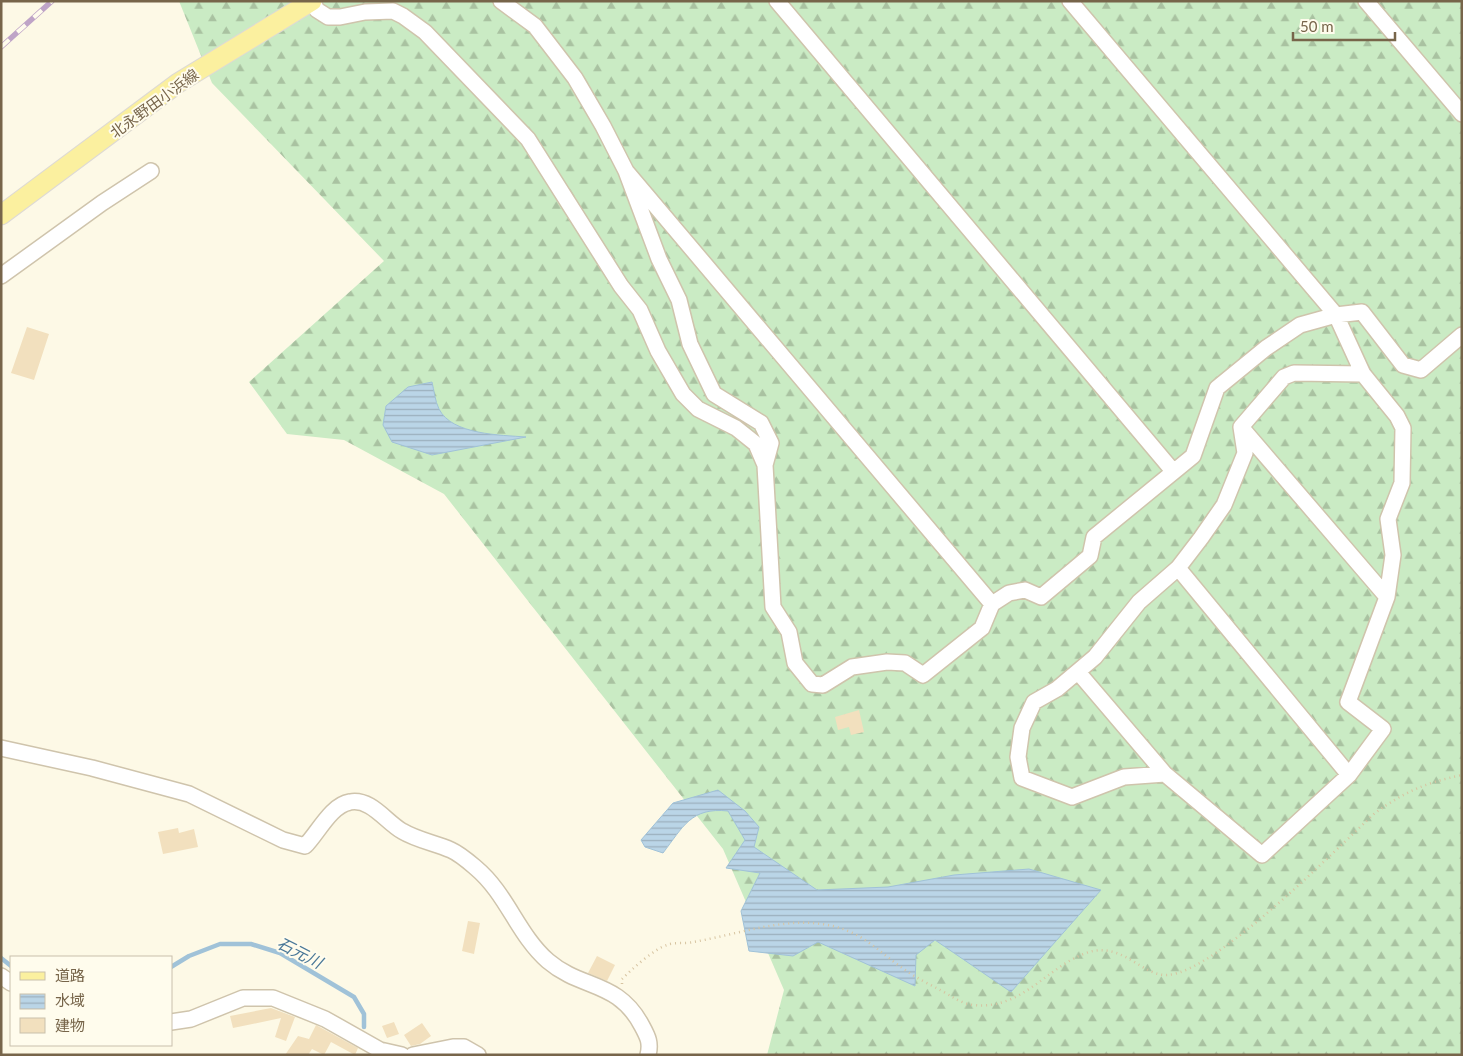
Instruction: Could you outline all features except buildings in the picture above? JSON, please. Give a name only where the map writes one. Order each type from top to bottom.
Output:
[{"type":"main road","name":"北永野田小浜線","points":[[1,214],[178,83],[312,1]]},
{"type":"street","points":[[312,1],[318,10],[328,17],[393,11],[425,32],[528,139],[622,286],[640,310],[658,352],[683,394],[698,409],[736,428],[756,444],[765,465]]},
{"type":"street","points":[[502,1],[535,26],[575,78],[626,171],[659,259],[679,300],[690,344],[714,394],[762,423],[771,443],[765,465],[773,607],[789,632],[795,663],[812,684],[823,685],[852,667],[887,662],[905,663],[923,675],[982,628],[992,604],[1009,593],[1026,590],[1041,597],[1090,556],[1094,537],[1193,456],[1218,388],[1266,348],[1300,325],[1336,315],[1362,312],[1403,365],[1421,370],[1462,335]]},
{"type":"street","points":[[777,1],[1173,471]]},
{"type":"street","points":[[1070,1],[1336,315],[1363,374],[1397,416],[1403,428],[1402,483],[1388,519],[1393,555],[1387,597],[1348,702],[1383,729],[1349,775],[1262,855],[1165,774],[1078,672]]},
{"type":"street","points":[[1366,1],[1462,114]]},
{"type":"street","points":[[1,276],[94,209],[151,171]]},
{"type":"street","points":[[626,171],[992,604]]},
{"type":"street","points":[[1165,774],[1124,777],[1072,797],[1022,778],[1018,757],[1022,728],[1034,702],[1057,689],[1095,657],[1139,602],[1178,568],[1224,505],[1245,454],[1241,427],[1284,377],[1294,373],[1363,374]]},
{"type":"street","points":[[1241,427],[1387,597]]},
{"type":"street","points":[[1178,568],[1349,775]]},
{"type":"street","points":[[1,748],[92,768],[189,794],[283,840],[305,846],[338,807],[350,802],[363,803],[402,831],[454,851],[477,869],[504,898],[519,924],[548,961],[569,974],[622,998],[634,1011],[650,1042],[648,1055]]},
{"type":"street","points":[[172,1022],[191,1019],[243,998],[274,998],[324,1019],[380,1050],[402,1055]]},
{"type":"street","points":[[414,1055],[453,1046],[464,1047],[478,1055]]},
{"type":"path","points":[[622,998],[622,979],[631,970],[666,945],[693,942],[762,926],[781,925],[836,926],[862,938],[903,969],[963,1003],[977,1006],[1016,998],[1032,990],[1065,963],[1088,952],[1112,951],[1159,974],[1168,975],[1190,970],[1222,950],[1375,812],[1400,796],[1427,783],[1462,775]]},
{"type":"green space","points":[[179,1],[1462,1],[1462,1055],[767,1055],[784,990],[723,849],[444,494],[344,440],[287,434],[249,382],[384,261],[212,83]]},
{"type":"water","points":[[432,382],[439,409],[445,418],[455,424],[478,432],[526,437],[432,455],[392,442],[383,425],[386,406],[408,387]]},
{"type":"water","points":[[718,790],[745,811],[759,827],[754,847],[817,890],[888,887],[954,875],[1029,869],[1101,890],[1011,992],[935,940],[916,955],[915,986],[818,942],[793,956],[749,951],[741,911],[760,873],[726,868],[745,840],[728,811],[705,812],[696,816],[683,827],[663,853],[645,847],[641,840],[673,803]]},
{"type":"waterway","name":"石元川","points":[[172,966],[189,956],[220,944],[251,944],[280,953],[354,997],[364,1014],[364,1027]]},
{"type":"waterway","name":"石元川","points":[[1,958],[10,965]]},
{"type":"railway","points":[[1,47],[52,1]]}]
